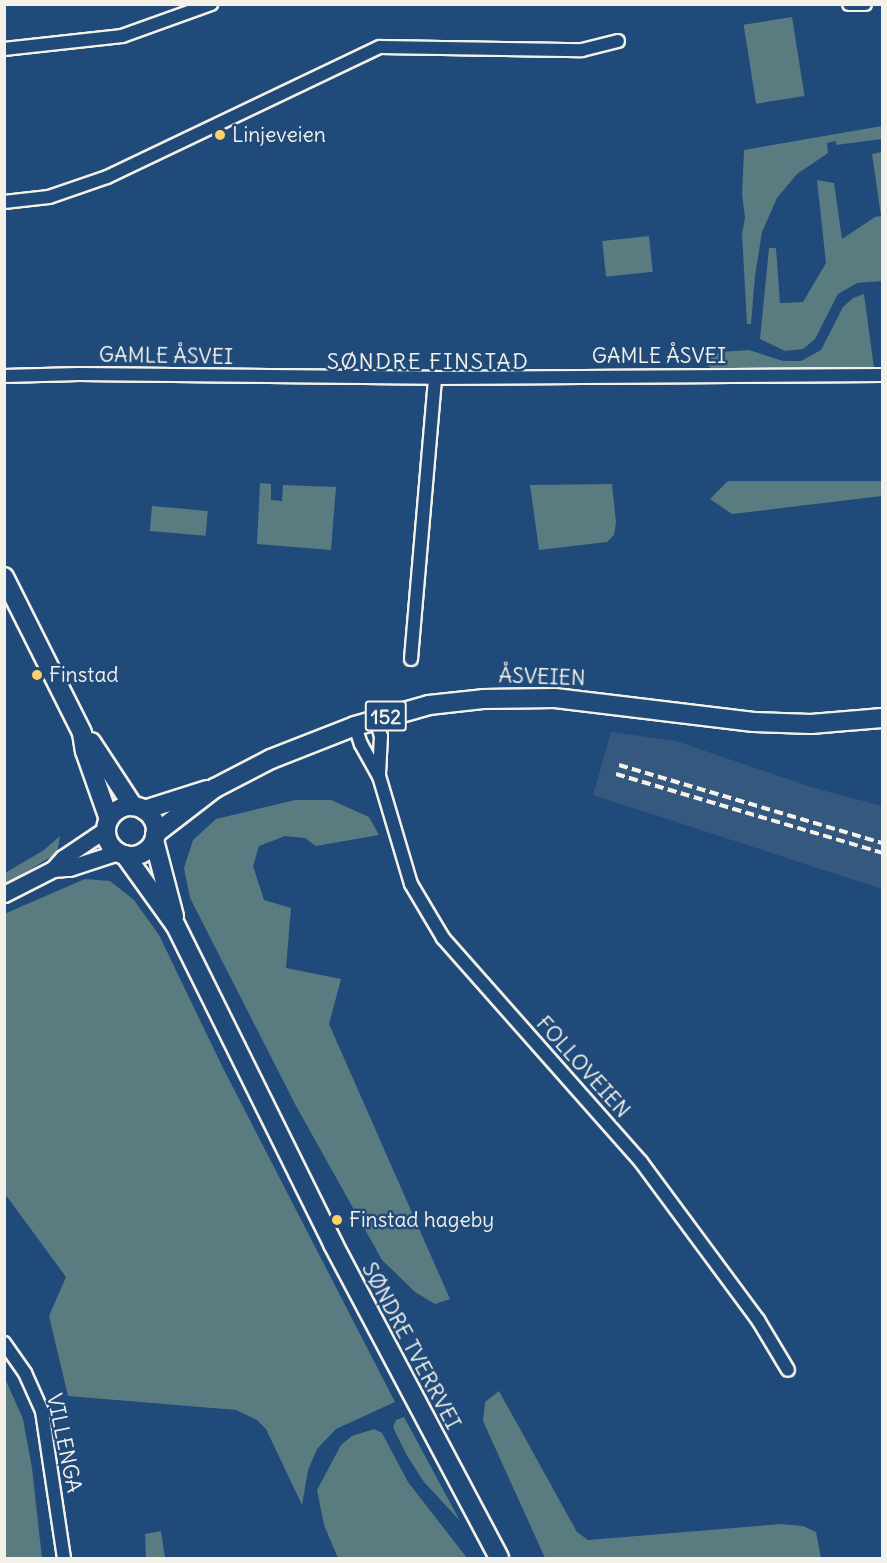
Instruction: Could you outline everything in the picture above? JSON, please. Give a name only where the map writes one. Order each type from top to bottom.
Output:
[{"type":"main road","points":[[4,577],[82,733],[85,751],[108,824],[109,842],[122,853],[141,853],[154,837],[154,824],[138,808],[94,745],[82,733]]},
{"type":"main road","name":"ÅSVEIEN","points":[[154,837],[215,788],[271,759],[376,719],[437,704],[511,697],[574,699],[754,722],[811,724],[882,718]]},
{"type":"main road","name":"ÅSVEIEN","points":[[138,808],[215,788]]},
{"type":"main road","points":[[108,824],[121,808],[138,808]]},
{"type":"main road","name":"SØNDRE TVERRVEI","points":[[154,837],[176,926]]},
{"type":"main road","name":"SØNDRE TVERRVEI","points":[[122,853],[176,926],[338,1254],[499,1558]]},
{"type":"street","points":[[4,49],[122,36],[211,4]]},
{"type":"street","points":[[849,4],[865,4]]},
{"type":"street","points":[[4,202],[49,197],[107,177],[380,47],[572,50],[618,41]]},
{"type":"street","name":"GAMLE ÅSVEI","points":[[4,376],[435,378],[882,375]]},
{"type":"street","points":[[411,659],[435,378]]},
{"type":"street","name":"FOLLOVEIEN","points":[[376,719],[381,736],[379,776]]},
{"type":"street","name":"FOLLOVEIEN","points":[[355,726],[361,744],[379,776],[411,884],[443,938],[641,1162],[758,1320],[788,1370]]},
{"type":"street","points":[[4,894],[53,869],[69,853],[108,824]]},
{"type":"street","points":[[53,869],[69,868],[122,853]]},
{"type":"street","name":"VILLENGA","points":[[4,1343],[25,1373],[42,1411],[64,1558]]},
{"type":"shaded area","points":[[611,732],[676,741],[811,787],[882,806],[882,889],[593,795]]},
{"type":"green space","points":[[792,17],[805,96],[756,104],[744,25]]},
{"type":"green space","points":[[882,126],[882,139],[836,145],[836,141],[827,143],[828,153],[797,174],[777,198],[762,232],[751,324],[747,324],[742,234],[745,218],[742,194],[744,150]]},
{"type":"green space","points":[[882,152],[882,281],[857,283],[838,294],[815,339],[803,349],[785,351],[760,339],[769,248],[776,248],[780,303],[803,302],[826,263],[817,180],[834,183],[842,239],[875,217],[881,216],[872,154]]},
{"type":"green space","points":[[649,236],[653,272],[606,277],[602,241]]},
{"type":"green space","points":[[864,294],[874,368],[711,368],[706,364],[706,359],[720,352],[749,350],[783,361],[801,361],[821,350],[843,307],[853,298]]},
{"type":"green space","points":[[728,481],[882,481],[882,496],[732,514],[710,499]]},
{"type":"green space","points":[[260,483],[271,484],[271,500],[282,501],[283,485],[336,487],[331,550],[257,544]]},
{"type":"green space","points":[[612,484],[616,522],[614,535],[607,542],[539,550],[530,485]]},
{"type":"green space","points":[[152,506],[208,511],[206,536],[150,531]]},
{"type":"green space","points":[[295,800],[331,800],[369,817],[379,835],[316,846],[305,838],[285,836],[259,846],[253,866],[264,900],[291,908],[286,968],[341,979],[329,1024],[450,1299],[435,1304],[415,1292],[382,1260],[295,1104],[190,898],[184,868],[193,840],[216,819]]},
{"type":"green space","points":[[60,836],[57,853],[5,885],[5,873],[44,850]]},
{"type":"green space","points":[[85,879],[110,881],[134,900],[159,935],[223,1068],[395,1402],[336,1429],[317,1449],[308,1470],[302,1505],[266,1429],[257,1420],[236,1410],[68,1396],[49,1316],[66,1277],[5,1194],[4,914]]},
{"type":"green space","points":[[4,1376],[23,1419],[32,1468],[42,1558],[5,1558]]},
{"type":"green space","points":[[499,1391],[577,1532],[588,1540],[781,1524],[803,1526],[816,1532],[821,1558],[545,1558],[483,1421],[485,1402]]},
{"type":"green space","points":[[404,1417],[460,1521],[424,1482],[406,1454],[393,1427],[396,1420]]},
{"type":"green space","points":[[374,1429],[382,1433],[408,1482],[467,1558],[338,1558],[324,1525],[317,1490],[341,1445],[352,1436]]},
{"type":"green space","points":[[161,1531],[165,1558],[146,1558],[145,1534]]},
{"type":"railway","points":[[619,765],[882,843]]},
{"type":"railway","points":[[616,774],[882,853]]},
{"type":"place","name":"Linjeveien","points":[[220,135]]},
{"type":"place","name":"Finstad","points":[[37,675]]},
{"type":"place","name":"Finstad hageby","points":[[337,1220]]},
{"type":"district","name":"SØNDRE FINSTAD","points":[[428,362]]}]
